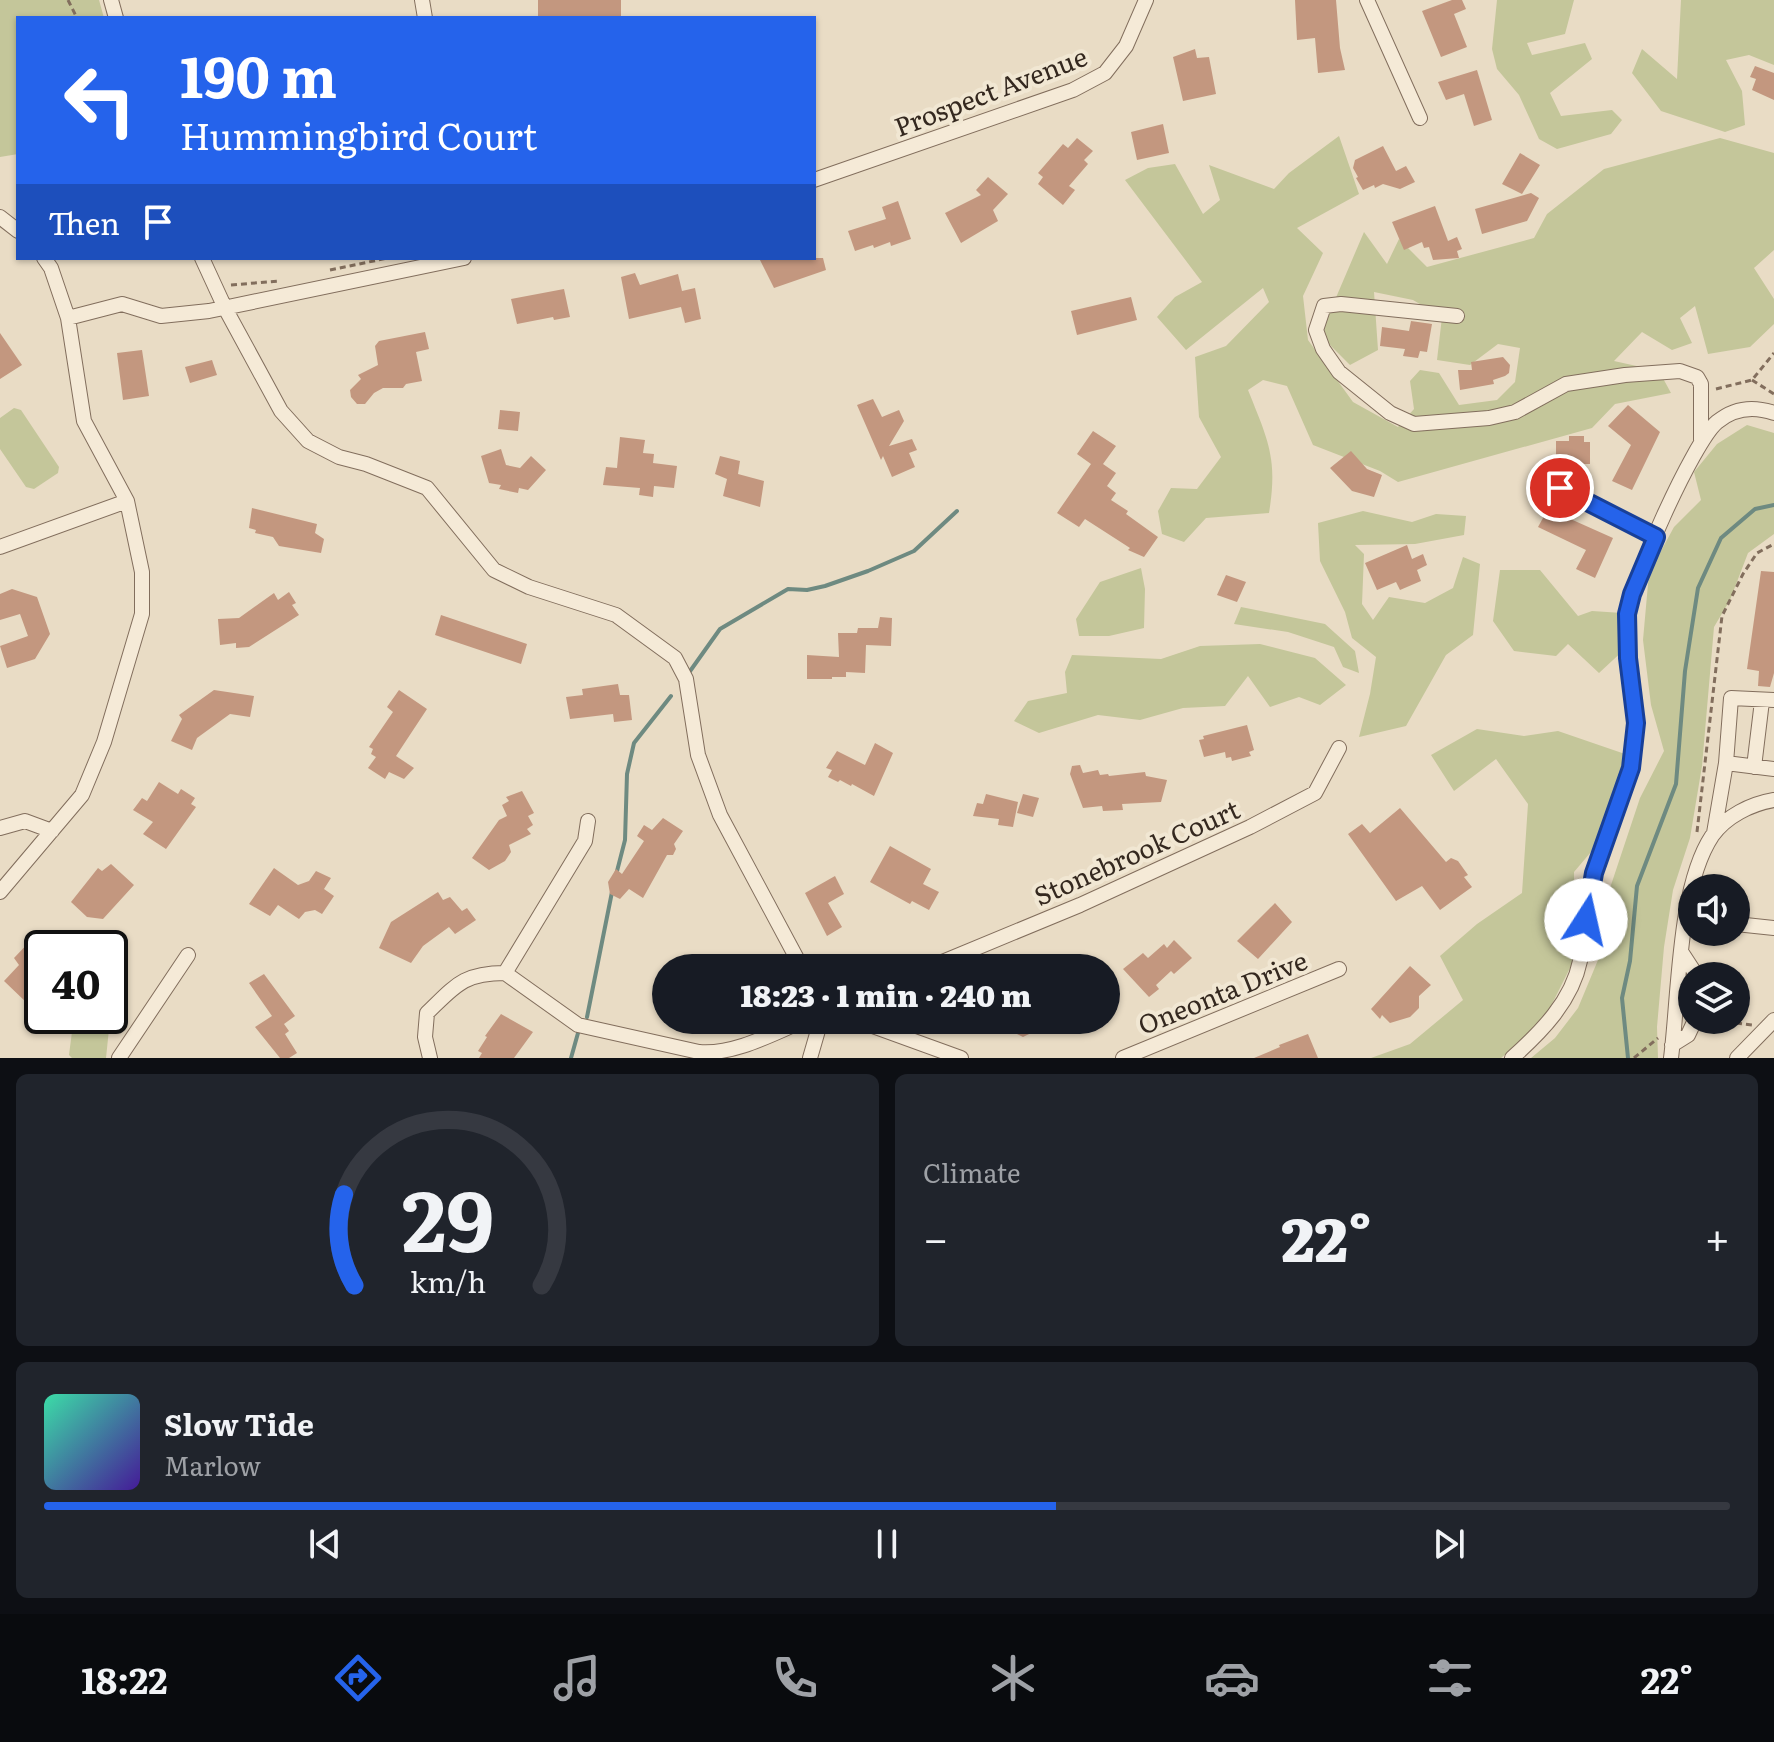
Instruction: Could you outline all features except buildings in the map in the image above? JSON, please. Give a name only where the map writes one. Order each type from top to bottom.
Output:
[{"type":"street","name":"Prospect Avenue","points":[[816,179],[1073,90],[1105,73],[1126,46],[1146,0]]},
{"type":"street","points":[[1367,0],[1420,118]]},
{"type":"street","points":[[0,217],[16,229]]},
{"type":"street","points":[[0,892],[82,795],[104,742],[142,614],[142,572],[127,501],[84,421],[68,318],[45,260]]},
{"type":"street","points":[[203,260],[225,308],[281,411],[308,441],[339,457],[427,488],[494,570],[529,587],[616,615],[675,658],[686,679],[698,755],[720,815],[794,954]]},
{"type":"street","points":[[68,318],[122,304],[161,316],[225,308],[454,260]]},
{"type":"street","points":[[1457,316],[1341,304],[1324,306],[1316,330],[1323,349],[1339,372],[1390,413],[1414,424],[1489,418],[1515,412],[1566,384],[1653,371],[1689,373],[1697,377],[1703,392],[1701,440]]},
{"type":"street","points":[[1512,1058],[1536,1036],[1566,998],[1580,963],[1594,873],[1631,768],[1636,723],[1628,658],[1627,614],[1632,594],[1701,440],[1709,429],[1728,414],[1755,408],[1774,413]]},
{"type":"street","points":[[1560,488],[1656,537]]},
{"type":"street","points":[[0,547],[127,501]]},
{"type":"street","points":[[1698,874],[1713,834],[1726,763],[1731,698],[1768,700],[1754,767]]},
{"type":"street","name":"Stonebrook Court","points":[[962,954],[1080,905],[1250,827],[1315,793],[1339,748]]},
{"type":"street","points":[[1726,763],[1774,769]]},
{"type":"street","points":[[1713,834],[1722,824],[1748,807],[1774,800]]},
{"type":"street","points":[[0,828],[25,821],[52,831]]},
{"type":"street","points":[[505,973],[585,841],[588,821]]},
{"type":"street","points":[[1750,925],[1774,928]]},
{"type":"street","points":[[1672,1052],[1684,946]]},
{"type":"street","points":[[1682,953],[1688,962]]},
{"type":"street","points":[[119,1058],[188,955]]},
{"type":"street","name":"Oneonta Drive","points":[[1123,1058],[1339,969]]},
{"type":"street","points":[[430,1058],[425,1037],[427,1013],[459,982],[482,973],[505,973],[578,1025],[699,1052],[728,1050],[769,1034]]},
{"type":"street","points":[[1737,1058],[1774,1020]]},
{"type":"street","points":[[810,1058],[817,1034]]},
{"type":"street","points":[[895,1034],[961,1058]]},
{"type":"street","points":[[1672,1052],[1689,1034]]},
{"type":"path","points":[[319,273],[379,260]]},
{"type":"path","points":[[215,286],[281,281]]},
{"type":"path","points":[[1703,392],[1752,380],[1774,353]]},
{"type":"path","points":[[1752,380],[1774,394]]},
{"type":"path","points":[[1697,833],[1722,616],[1757,553],[1774,544]]},
{"type":"path","points":[[1634,1058],[1658,1038],[1660,1027]]},
{"type":"green space","points":[[0,0],[99,0],[103,16],[16,16],[16,154],[0,157]]},
{"type":"green space","points":[[1497,0],[1574,0],[1565,34],[1527,43],[1532,55],[1585,43],[1592,59],[1550,93],[1561,116],[1612,110],[1622,120],[1611,134],[1557,149],[1539,139],[1519,95],[1497,69],[1492,49]]},
{"type":"green space","points":[[1681,0],[1774,0],[1774,65],[1749,55],[1726,60],[1742,91],[1745,125],[1725,132],[1661,111],[1632,73],[1642,49],[1677,79]]},
{"type":"green space","points":[[1339,136],[1359,194],[1297,228],[1323,253],[1303,296],[1308,340],[1353,402],[1398,427],[1414,409],[1410,381],[1420,370],[1439,373],[1459,405],[1497,400],[1515,382],[1520,348],[1498,344],[1470,365],[1437,360],[1442,317],[1413,300],[1374,292],[1378,350],[1350,365],[1320,335],[1364,232],[1387,264],[1399,239],[1427,267],[1534,238],[1547,214],[1604,169],[1720,138],[1774,153],[1774,250],[1754,268],[1774,299],[1774,324],[1750,347],[1708,354],[1695,306],[1680,318],[1692,343],[1672,350],[1642,332],[1614,361],[1659,371],[1671,393],[1615,404],[1592,428],[1398,482],[1380,471],[1313,445],[1287,386],[1263,380],[1248,390],[1272,463],[1269,513],[1206,518],[1184,542],[1162,534],[1158,511],[1171,488],[1197,489],[1221,457],[1199,417],[1195,357],[1226,346],[1269,302],[1263,288],[1186,350],[1157,317],[1175,297],[1202,282],[1125,180],[1148,168],[1175,164],[1203,214],[1220,200],[1209,165],[1274,189],[1289,173]]},
{"type":"green space","points":[[14,408],[21,410],[59,467],[58,473],[34,489],[26,487],[0,449],[0,418]]},
{"type":"green space","points":[[1747,425],[1774,433],[1774,534],[1748,553],[1730,600],[1714,627],[1702,766],[1690,838],[1673,890],[1664,947],[1657,1027],[1658,1058],[1531,1058],[1555,1038],[1578,1008],[1603,948],[1607,897],[1640,798],[1664,751],[1651,705],[1643,640],[1649,573],[1674,527],[1701,500],[1694,472],[1717,444]]},
{"type":"green space","points":[[1363,511],[1412,522],[1436,514],[1466,516],[1464,535],[1415,544],[1355,545],[1364,554],[1362,604],[1373,620],[1389,597],[1425,603],[1453,588],[1463,557],[1480,564],[1473,635],[1446,655],[1406,726],[1359,737],[1376,657],[1352,638],[1345,612],[1320,561],[1318,523]]},
{"type":"green space","points":[[1141,568],[1145,589],[1144,628],[1109,636],[1079,636],[1076,619],[1100,582]]},
{"type":"green space","points":[[1500,570],[1540,570],[1578,616],[1592,611],[1622,613],[1627,647],[1599,673],[1568,644],[1556,656],[1514,651],[1493,621]]},
{"type":"green space","points":[[1241,607],[1325,624],[1355,651],[1359,673],[1343,667],[1334,647],[1288,632],[1234,624]]},
{"type":"green space","points":[[1260,644],[1315,658],[1346,685],[1320,705],[1299,697],[1270,707],[1248,676],[1225,706],[1183,708],[1140,720],[1098,715],[1039,733],[1014,721],[1028,701],[1067,693],[1065,672],[1072,655],[1161,659],[1200,646]]},
{"type":"green space","points":[[1477,729],[1524,736],[1558,731],[1625,754],[1618,820],[1574,872],[1575,958],[1541,1026],[1501,1058],[1371,1058],[1410,1044],[1463,1000],[1440,956],[1477,924],[1522,893],[1528,804],[1496,759],[1454,791],[1431,755]]},
{"type":"green space","points":[[72,1034],[108,1034],[106,1058],[72,1058],[69,1055]]},
{"type":"waterway","points":[[1628,1058],[1622,998],[1630,961],[1637,886],[1676,784],[1685,671],[1698,588],[1721,538],[1755,509],[1774,505]]},
{"type":"waterway","points":[[688,674],[720,629],[788,589],[807,590],[825,586],[914,551],[957,511]]},
{"type":"waterway","points":[[616,875],[625,840],[627,774],[634,743],[671,696]]},
{"type":"waterway","points":[[587,1017],[612,892]]},
{"type":"waterway","points":[[571,1058],[578,1033]]},
{"type":"route","points":[[1560,488],[1656,537],[1627,614],[1626,635],[1636,723],[1631,768],[1601,849],[1588,898],[1586,920]]}]
